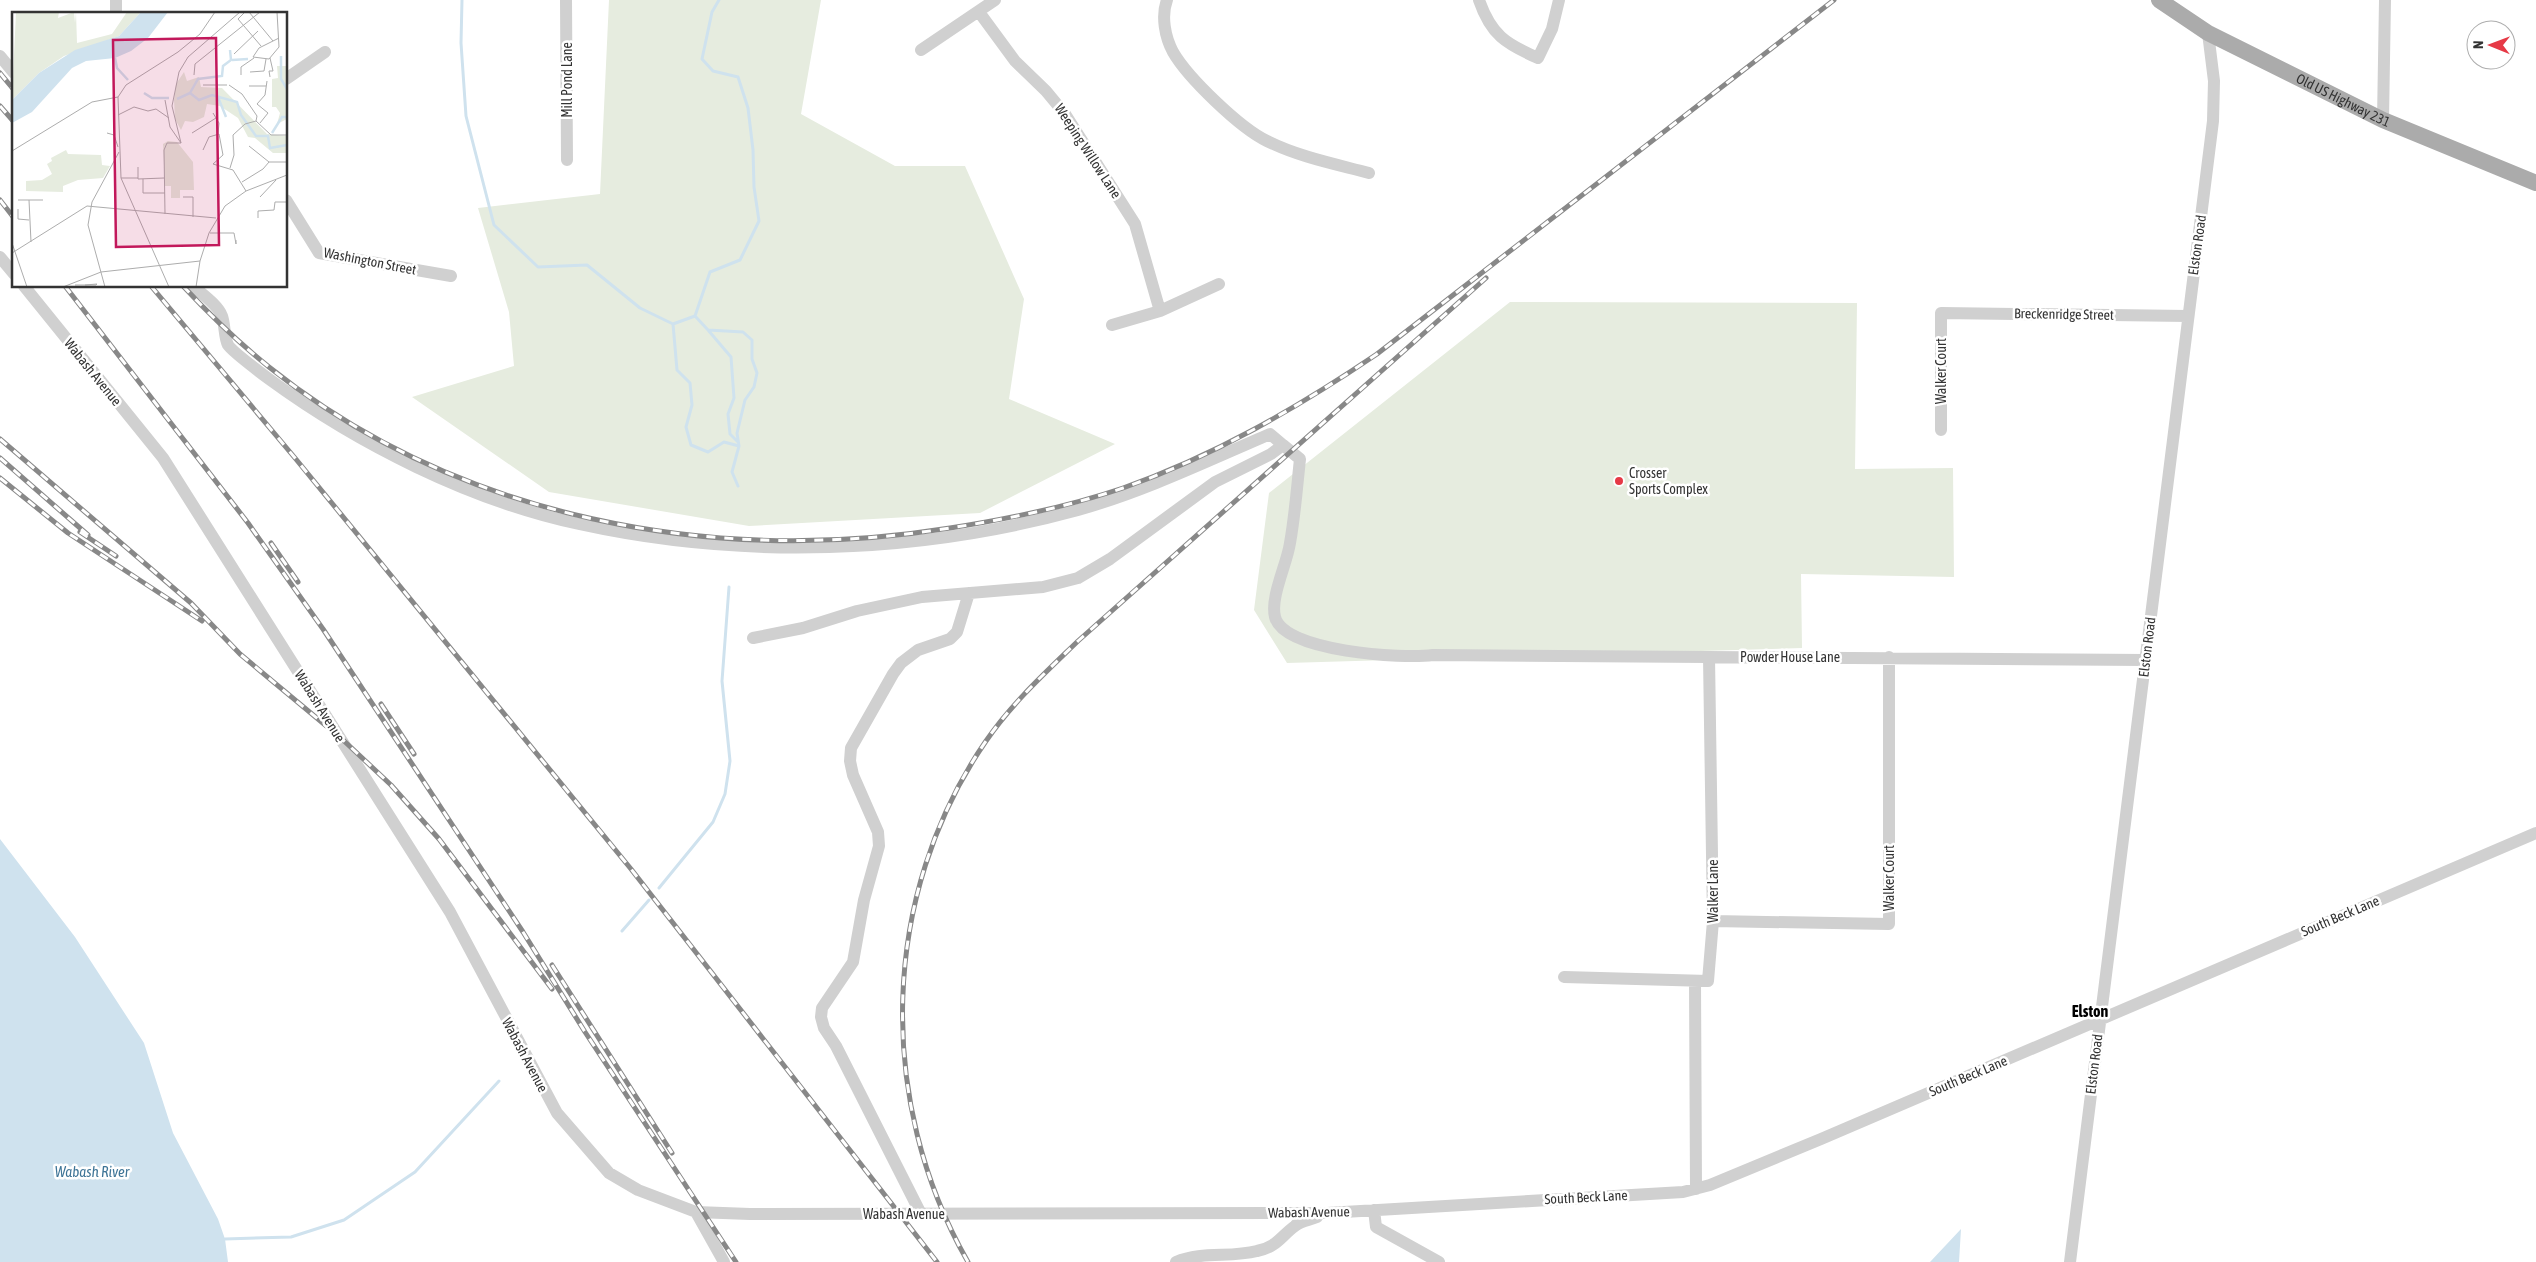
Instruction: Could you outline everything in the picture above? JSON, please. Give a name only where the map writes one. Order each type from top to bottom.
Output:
[{"type":"main road","name":"Old US Highway 231","points":[[2159,0],[2208,32],[2383,120],[2536,183]]},
{"type":"street","name":"Mill Pond Lane","points":[[566,0],[567,160]]},
{"type":"street","points":[[921,50],[980,12],[995,0]]},
{"type":"street","points":[[1167,0],[1164,18],[1166,33],[1174,52],[1193,76],[1241,125],[1266,141],[1288,150],[1369,173]]},
{"type":"street","points":[[1479,0],[1489,22],[1509,45],[1538,58],[1552,29],[1559,0]]},
{"type":"street","points":[[2383,120],[2385,0]]},
{"type":"street","name":"Weeping Willow Lane","points":[[980,12],[1015,61],[1046,91],[1065,114],[1135,224],[1160,311]]},
{"type":"street","name":"Elston Road","points":[[2070,1262],[2213,121],[2214,81],[2208,32]]},
{"type":"street","points":[[288,78],[325,52]]},
{"type":"street","points":[[0,56],[12,71]]},
{"type":"street","name":"Washington Street","points":[[288,203],[319,253],[451,276]]},
{"type":"street","points":[[0,257],[12,272]]},
{"type":"street","points":[[1112,325],[1160,311],[1219,284]]},
{"type":"street","name":"Wabash Avenue","points":[[26,288],[163,458],[450,912],[554,1110],[600,1164],[618,1180],[656,1199],[696,1212],[921,1214],[1327,1213],[1374,1210]]},
{"type":"street","points":[[195,288],[221,313],[228,345],[268,379],[363,438],[405,461],[509,504],[577,524],[643,536],[710,544],[763,547],[899,543],[968,534],[1033,522],[1081,509],[1164,480],[1270,434],[1283,445],[1271,454],[1215,482],[1110,559],[1078,578],[1043,587],[951,594],[900,601],[804,628],[753,638]]},
{"type":"street","name":"Breckenridge Street","points":[[1941,313],[2188,316]]},
{"type":"street","name":"Walker Court","points":[[1941,313],[1941,430]]},
{"type":"street","name":"Powder House Lane","points":[[1283,445],[1300,459],[1290,545],[1276,596],[1274,610],[1276,620],[1292,634],[1355,654],[1412,658],[1433,655],[2146,660]]},
{"type":"street","points":[[921,1214],[836,1046],[824,1028],[821,1017],[827,998],[853,962],[864,900],[879,846],[875,824],[853,775],[850,761],[851,748],[893,674],[902,663],[918,650],[946,641],[956,632],[969,593]]},
{"type":"street","name":"Walker Lane","points":[[1695,981],[1708,981],[1714,921],[1710,657]]},
{"type":"street","name":"Walker Court","points":[[1714,921],[1889,924],[1889,657]]},
{"type":"street","name":"South Beck Lane","points":[[1374,1210],[1683,1192],[1696,1189],[1830,1135],[2536,833]]},
{"type":"street","points":[[1564,977],[1695,981],[1696,1189]]},
{"type":"street","points":[[1374,1210],[1376,1227],[1439,1262]]},
{"type":"street","points":[[696,1212],[724,1262]]},
{"type":"street","points":[[1176,1262],[1187,1257],[1232,1256],[1258,1251],[1277,1244],[1296,1225],[1327,1213]]},
{"type":"shaded area","points":[[609,0],[821,0],[801,114],[895,166],[965,166],[1024,299],[1009,399],[1115,444],[980,513],[749,526],[549,492],[412,397],[514,366],[509,312],[478,208],[600,194]]},
{"type":"shaded area","name":"Crosser Sports Complex","points":[[1510,302],[1857,303],[1855,469],[1953,468],[1954,577],[1801,574],[1802,648],[1287,663],[1254,610],[1269,493]]},
{"type":"water","name":"Wabash River","points":[[0,839],[75,937],[144,1043],[173,1133],[218,1219],[225,1239],[228,1262],[0,1262]]},
{"type":"water","points":[[1961,1229],[1959,1262],[1930,1262]]},
{"type":"waterway","points":[[462,0],[461,43],[466,116],[494,225],[538,267],[587,265],[640,308],[673,324]]},
{"type":"waterway","points":[[719,0],[712,12],[702,59],[713,71],[738,77],[748,108],[753,150],[754,187],[759,221],[740,260],[710,272],[695,316],[673,324],[677,370],[690,383],[692,405],[686,427],[691,445],[708,452],[724,442],[739,446],[732,472],[738,486]]},
{"type":"waterway","points":[[695,316],[708,330],[743,332],[752,340],[752,359],[757,373],[754,387],[745,400],[737,433],[739,446]]},
{"type":"waterway","points":[[708,330],[731,357],[734,398],[728,414],[730,434],[738,442]]},
{"type":"waterway","points":[[659,888],[713,822],[725,794],[730,761],[722,681],[729,587]]},
{"type":"waterway","points":[[622,931],[649,900]]},
{"type":"waterway","points":[[225,1239],[291,1237],[344,1220],[415,1172],[499,1081]]},
{"type":"railway","points":[[185,288],[224,328],[258,358],[343,419],[422,462],[506,495],[592,519],[681,534],[771,540],[861,538],[950,528],[1037,512],[1123,488],[1222,446],[1285,412],[1377,354],[1834,0]]},
{"type":"railway","points":[[0,73],[12,88]]},
{"type":"railway","points":[[0,106],[12,120]]},
{"type":"railway","points":[[0,200],[12,215]]},
{"type":"railway","points":[[968,1262],[938,1200],[917,1134],[905,1067],[903,999],[909,931],[926,865],[951,801],[996,727],[1053,665],[1486,278]]},
{"type":"railway","points":[[67,288],[248,523],[323,629],[523,932],[585,1032],[736,1262]]},
{"type":"railway","points":[[153,288],[295,458],[631,869],[937,1262]]},
{"type":"railway","points":[[0,439],[191,603],[240,654],[342,739],[391,785],[439,839],[552,989]]},
{"type":"railway","points":[[0,458],[88,535]]},
{"type":"railway","points":[[0,478],[68,533],[202,621]]},
{"type":"railway","points":[[80,532],[116,556]]},
{"type":"railway","points":[[271,543],[298,582]]},
{"type":"railway","points":[[381,704],[414,754]]},
{"type":"railway","points":[[552,965],[672,1153]]},
{"type":"place","name":"Crosser Sports Complex","points":[[1619,481]]},
{"type":"district","name":"Elston","points":[[2090,1011]]}]
